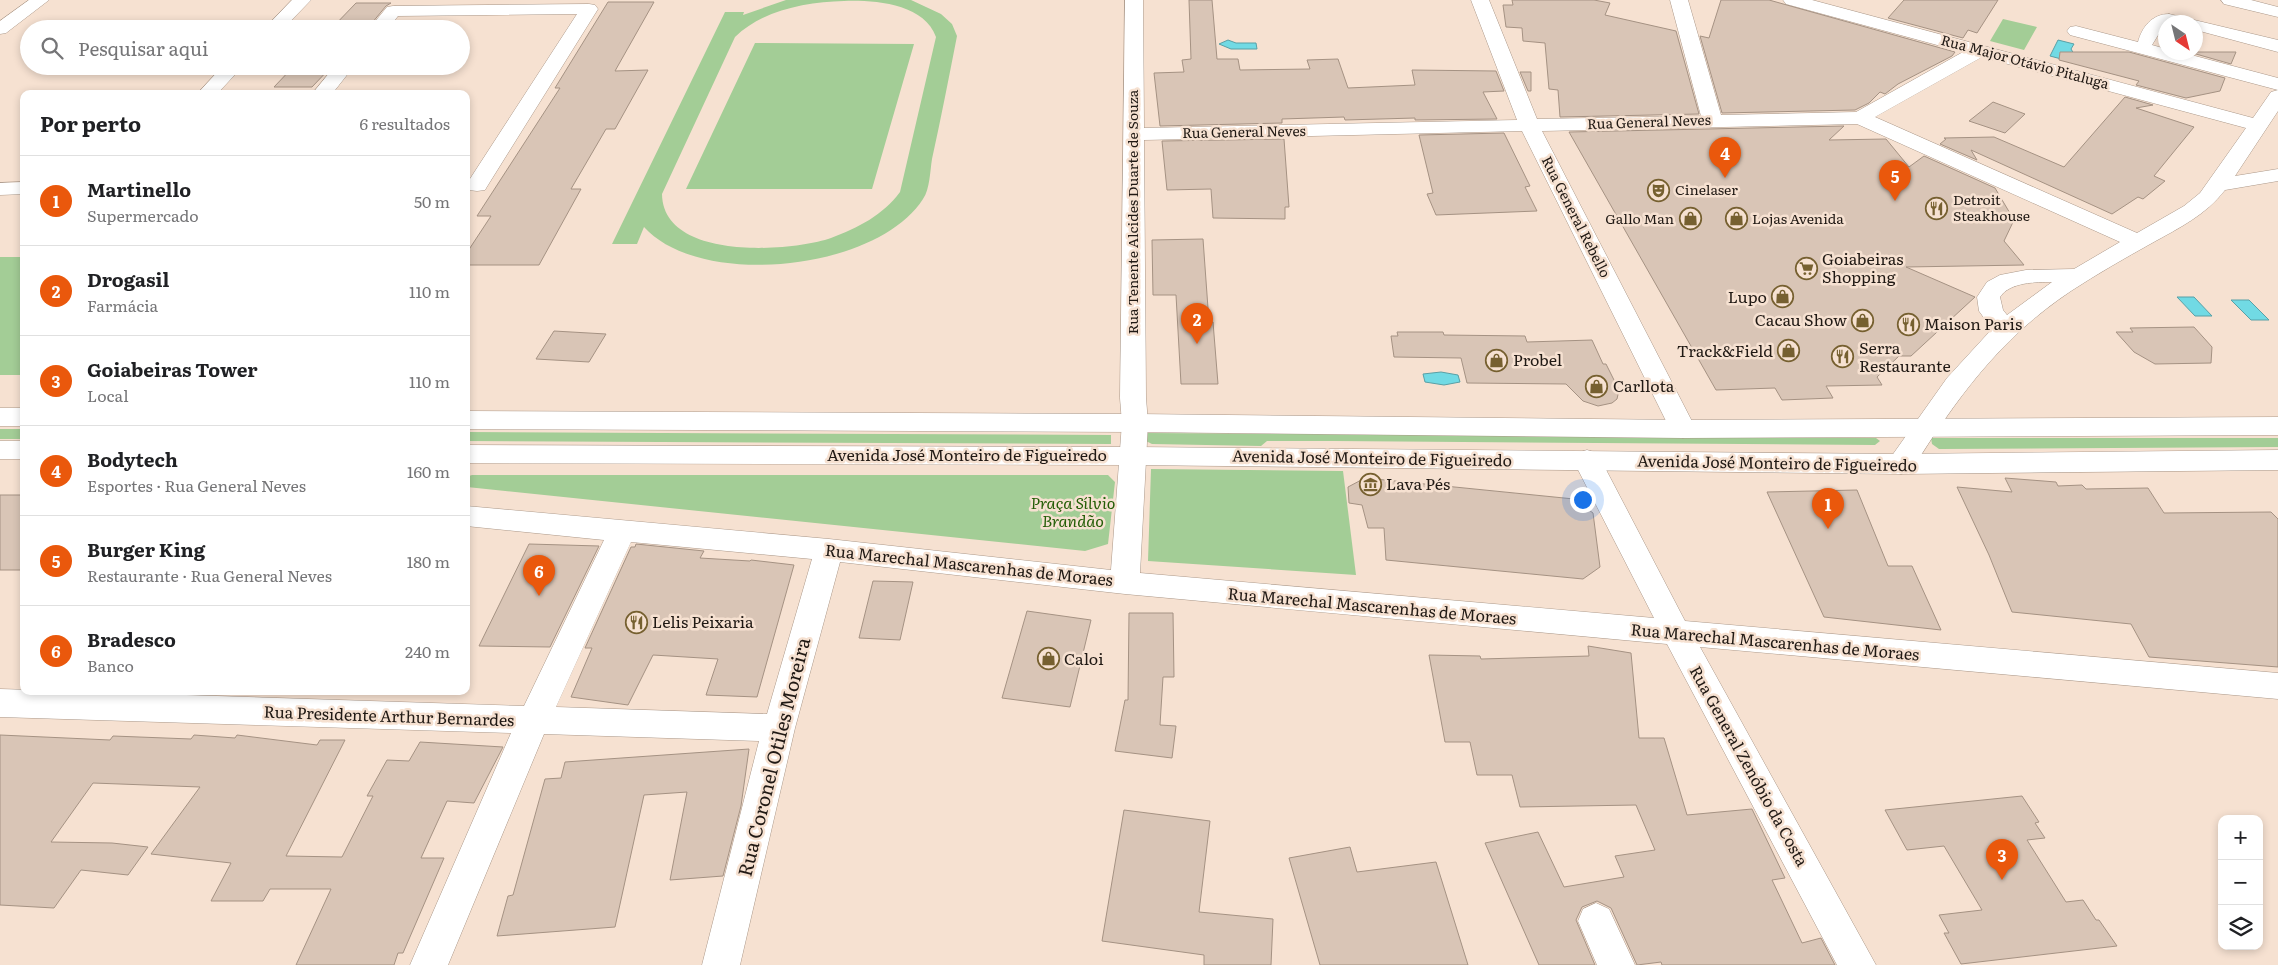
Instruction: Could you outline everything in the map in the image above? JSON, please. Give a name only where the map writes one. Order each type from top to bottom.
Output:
[{"type":"street","points":[[0,29],[40,0]]},
{"type":"street","points":[[282,20],[302,0]]},
{"type":"street","name":"Rua Tenente Alcides Duarte de Souza","points":[[1125,583],[1130,478],[1134,456],[1135,423],[1133,398],[1134,0]]},
{"type":"street","name":"Rua General Rebello","points":[[1480,0],[1529,126],[1683,429]]},
{"type":"street","points":[[1679,0],[1712,120]]},
{"type":"street","name":"Rua Major Otávio Pitaluga","points":[[1792,0],[2257,125]]},
{"type":"street","points":[[2230,0],[2278,12]]},
{"type":"street","points":[[386,20],[393,11],[589,9],[477,185]]},
{"type":"street","points":[[0,13],[23,12]]},
{"type":"street","points":[[2147,41],[2158,20]]},
{"type":"street","points":[[2203,27],[2278,46]]},
{"type":"street","points":[[2076,31],[2278,84]]},
{"type":"street","points":[[1860,118],[1980,50]]},
{"type":"street","points":[[210,90],[225,75]]},
{"type":"street","points":[[324,90],[337,75]]},
{"type":"street","points":[[1901,464],[1924,428],[1965,372],[2005,330],[2046,297],[2192,211],[2208,198],[2278,96]]},
{"type":"street","name":"Rua General Neves","points":[[1133,134],[1860,118],[2139,242]]},
{"type":"street","points":[[2218,185],[2278,176]]},
{"type":"street","points":[[0,188],[20,188]]},
{"type":"street","points":[[2005,330],[1990,311],[1988,299],[1991,291],[1999,284],[2019,277],[2079,276]]},
{"type":"street","points":[[0,417],[20,418]]},
{"type":"street","name":"Avenida José Monteiro de Figueiredo","points":[[470,420],[1135,423],[1683,429],[2278,426]]},
{"type":"street","points":[[0,450],[20,450]]},
{"type":"street","name":"Avenida José Monteiro de Figueiredo","points":[[470,454],[1134,456],[1901,464],[2278,460]]},
{"type":"street","name":"Rua General Zenóbio da Costa","points":[[1587,460],[1677,634],[1858,965]]},
{"type":"street","name":"Rua Marechal Mascarenhas de Moraes","points":[[470,516],[829,550],[1125,583],[1677,634],[2278,686]]},
{"type":"street","points":[[429,965],[533,722],[622,531]]},
{"type":"street","name":"Rua Coronel Otiles Moreira","points":[[721,965],[778,728],[829,550]]},
{"type":"street","name":"Rua Presidente Arthur Bernardes","points":[[0,703],[533,722],[778,728]]},
{"type":"street","points":[[1596,921],[1616,965]]},
{"type":"green space","points":[[786,0],[911,0],[941,14],[952,24],[957,36],[928,185],[923,199],[900,223],[868,242],[830,256],[788,263],[745,265],[705,259],[671,247],[644,227],[637,244],[612,244],[725,12],[744,12],[743,15]],"holes":[[[856,1],[883,3],[909,10],[921,17],[930,26],[936,37],[900,192],[886,207],[869,220],[851,230],[812,243],[760,248],[732,246],[705,241],[683,231],[668,216],[662,194],[735,37],[758,20],[786,9],[815,3]]]},
{"type":"green space","points":[[2003,19],[2037,27],[2024,50],[1990,41]]},
{"type":"green space","points":[[755,43],[914,44],[872,189],[686,189]]},
{"type":"green space","points":[[0,257],[20,257],[20,375],[0,375]]},
{"type":"green space","points":[[0,429],[20,429],[20,439],[0,439]]},
{"type":"green space","points":[[470,432],[1111,435],[1111,444],[470,441]]},
{"type":"green space","points":[[1144,433],[1876,438],[1880,441],[1875,445],[1267,441],[1261,446],[1152,444],[1146,441]]},
{"type":"green space","points":[[1931,438],[2278,438],[2278,447],[1939,449],[1932,444]]},
{"type":"green space","name":"Praça Sílvio Brandão","points":[[1151,469],[1343,471],[1356,575],[1148,561]]},
{"type":"green space","name":"Praça Sílvio Brandão","points":[[1108,475],[1115,482],[1108,544],[1085,551],[470,487],[470,476]]},
{"type":"water","points":[[1228,40],[1236,43],[1256,43],[1257,49],[1231,49],[1219,44]]},
{"type":"water","points":[[2058,40],[2074,44],[2071,49],[2080,64],[2050,56]]},
{"type":"water","points":[[2177,297],[2194,297],[2212,316],[2195,316]]},
{"type":"water","points":[[2231,300],[2249,300],[2269,320],[2251,320]]},
{"type":"water","points":[[1441,372],[1458,375],[1460,382],[1444,385],[1425,382],[1423,374]]},
{"type":"building","points":[[1189,0],[1212,0],[1217,59],[1238,59],[1240,70],[1310,69],[1307,60],[1338,59],[1348,88],[1415,85],[1412,70],[1496,71],[1504,91],[1483,92],[1497,119],[1415,120],[1415,118],[1345,120],[1344,117],[1282,119],[1282,123],[1160,126],[1154,73],[1184,72],[1182,60],[1191,59]]},
{"type":"building","points":[[1512,0],[1594,0],[1610,3],[1605,15],[1676,31],[1699,114],[1560,117],[1558,90],[1549,89],[1545,43],[1523,41],[1522,28],[1506,27],[1503,5],[1513,5]]},
{"type":"building","points":[[1721,0],[1769,0],[1955,52],[1952,56],[1898,84],[1885,94],[1880,92],[1869,103],[1855,110],[1722,113],[1700,36],[1709,38]]},
{"type":"building","points":[[1904,0],[1998,0],[1977,33],[1968,30],[1963,38],[1888,18]]},
{"type":"building","points":[[608,2],[654,2],[615,71],[648,70],[615,129],[606,129],[571,189],[581,189],[539,265],[470,265],[470,248],[491,216],[477,216],[560,88],[555,88]]},
{"type":"building","points":[[356,3],[391,3],[374,20],[340,20]]},
{"type":"building","points":[[2060,52],[2129,52],[2225,78],[2220,91],[2186,98],[2136,85],[2139,81],[2059,60]]},
{"type":"building","points":[[2203,52],[2236,52],[2231,64],[2203,56]]},
{"type":"building","points":[[1520,72],[1531,72],[1531,91],[1528,91]]},
{"type":"building","points":[[285,75],[323,75],[312,87],[274,87]]},
{"type":"building","points":[[2125,97],[2153,105],[2136,108],[2194,127],[2154,176],[2165,181],[2143,199],[2138,197],[2112,214],[1971,150],[1977,160],[1940,144],[1946,139],[1944,138],[1994,137],[2064,167]]},
{"type":"building","points":[[1993,102],[2025,114],[2005,133],[1969,121]]},
{"type":"building","name":"Goiabeiras Shopping","points":[[1844,126],[1829,140],[1886,139],[1909,167],[1924,156],[1995,188],[2014,220],[2004,241],[2024,265],[1906,267],[1975,297],[1911,356],[1899,356],[1877,377],[1882,385],[1826,386],[1833,398],[1782,400],[1775,388],[1716,390],[1569,132]]},
{"type":"building","points":[[1504,133],[1530,186],[1525,187],[1537,211],[1436,215],[1427,194],[1433,193],[1419,135]]},
{"type":"building","points":[[1284,139],[1289,207],[1285,207],[1285,219],[1213,218],[1211,189],[1167,190],[1162,141]]},
{"type":"building","points":[[1203,239],[1209,322],[1213,322],[1218,384],[1181,384],[1176,295],[1153,295],[1152,240]]},
{"type":"building","points":[[2194,327],[2212,347],[2211,363],[2155,364],[2134,352],[2116,332],[2133,332],[2130,328]]},
{"type":"building","points":[[554,331],[606,334],[589,362],[536,359]]},
{"type":"building","points":[[1397,332],[1443,332],[1444,335],[1525,336],[1527,342],[1592,340],[1603,364],[1606,364],[1619,390],[1617,399],[1612,403],[1598,406],[1583,401],[1566,384],[1467,383],[1461,358],[1394,357],[1391,336],[1398,336]]},
{"type":"building","points":[[1365,478],[1574,499],[1593,513],[1600,567],[1583,579],[1386,560],[1384,528],[1368,528],[1362,505],[1349,503],[1348,487]]},
{"type":"building","points":[[2005,478],[2056,482],[2058,486],[2082,485],[2086,489],[2148,488],[2164,513],[2271,512],[2278,519],[2278,667],[2149,657],[2131,624],[2012,612],[1989,555],[1957,487],[2012,492]]},
{"type":"building","points":[[1857,490],[1888,566],[1912,566],[1941,630],[1824,617],[1767,492]]},
{"type":"building","points":[[0,495],[20,495],[20,570],[0,570]]},
{"type":"building","points":[[529,544],[599,546],[550,647],[479,646]]},
{"type":"building","points":[[636,544],[704,551],[700,558],[751,560],[794,565],[757,697],[706,695],[718,659],[653,655],[628,705],[571,697],[592,648],[585,648],[631,547],[635,547]]},
{"type":"building","points":[[873,581],[913,582],[900,640],[859,638]]},
{"type":"building","name":"Caloi","points":[[1027,611],[1091,620],[1070,707],[1002,698]]},
{"type":"building","points":[[1129,613],[1173,613],[1174,677],[1163,677],[1160,725],[1176,726],[1172,758],[1115,751],[1125,700],[1128,700]]},
{"type":"building","points":[[1588,646],[1631,653],[1639,738],[1664,738],[1687,815],[1752,809],[1785,878],[1772,880],[1802,943],[1821,938],[1835,965],[1662,965],[1661,962],[1637,965],[1611,908],[1597,901],[1582,907],[1576,920],[1595,965],[1539,965],[1485,843],[1538,832],[1564,887],[1624,877],[1615,856],[1655,850],[1636,805],[1520,807],[1512,775],[1477,775],[1470,742],[1445,742],[1429,655],[1480,656],[1481,659],[1589,656]]},
{"type":"building","points":[[0,735],[110,740],[113,736],[191,739],[194,735],[235,738],[237,735],[317,745],[320,740],[345,740],[286,856],[342,857],[373,796],[367,796],[387,760],[409,761],[420,742],[503,747],[474,803],[447,801],[421,858],[444,858],[403,953],[398,953],[394,965],[296,965],[331,889],[270,889],[263,901],[211,901],[231,863],[151,854],[200,787],[93,783],[51,842],[112,843],[148,847],[128,875],[81,870],[54,908],[0,905]]},
{"type":"building","points":[[749,749],[741,806],[723,876],[670,880],[687,792],[644,795],[615,927],[497,936],[508,896],[513,895],[545,779],[561,778],[565,762]]},
{"type":"building","points":[[2022,796],[2039,822],[2035,823],[2045,838],[2027,840],[2066,902],[2083,900],[2117,946],[1961,964],[1944,933],[1949,933],[1939,915],[1982,910],[1944,846],[1907,850],[1885,810]]},
{"type":"building","points":[[1124,810],[1210,821],[1199,912],[1273,919],[1271,965],[1204,965],[1204,955],[1102,941]]},
{"type":"building","points":[[1350,847],[1357,872],[1436,862],[1468,965],[1320,965],[1289,858]]},
{"type":"place","name":"Bodytech","points":[[1725,178]]},
{"type":"place","name":"Cinelaser","points":[[1659,190]]},
{"type":"place","name":"Burger King","points":[[1895,201]]},
{"type":"place","name":"Detroit Steakhouse","points":[[1937,208]]},
{"type":"place","name":"Gallo Man","points":[[1690,219]]},
{"type":"place","name":"Lojas Avenida","points":[[1736,219]]},
{"type":"place","name":"Goiabeiras Shopping","points":[[1806,268]]},
{"type":"place","name":"Lupo","points":[[1783,297]]},
{"type":"place","name":"Cacau Show","points":[[1863,320]]},
{"type":"place","name":"Maison Paris","points":[[1908,324]]},
{"type":"place","name":"Drogasil","points":[[1197,344]]},
{"type":"place","name":"Track&Field","points":[[1789,351]]},
{"type":"place","name":"Serra Restaurante","points":[[1843,357]]},
{"type":"place","name":"Probel","points":[[1497,360]]},
{"type":"place","name":"Carllota","points":[[1597,386]]},
{"type":"place","name":"Lava Pés","points":[[1370,484]]},
{"type":"place","name":"Martinello","points":[[1828,529]]},
{"type":"place","name":"Bradesco","points":[[539,596]]},
{"type":"place","name":"Lelis Peixaria","points":[[636,622]]},
{"type":"place","name":"Caloi","points":[[1048,659]]},
{"type":"place","name":"Goiabeiras Tower","points":[[2002,880]]}]
